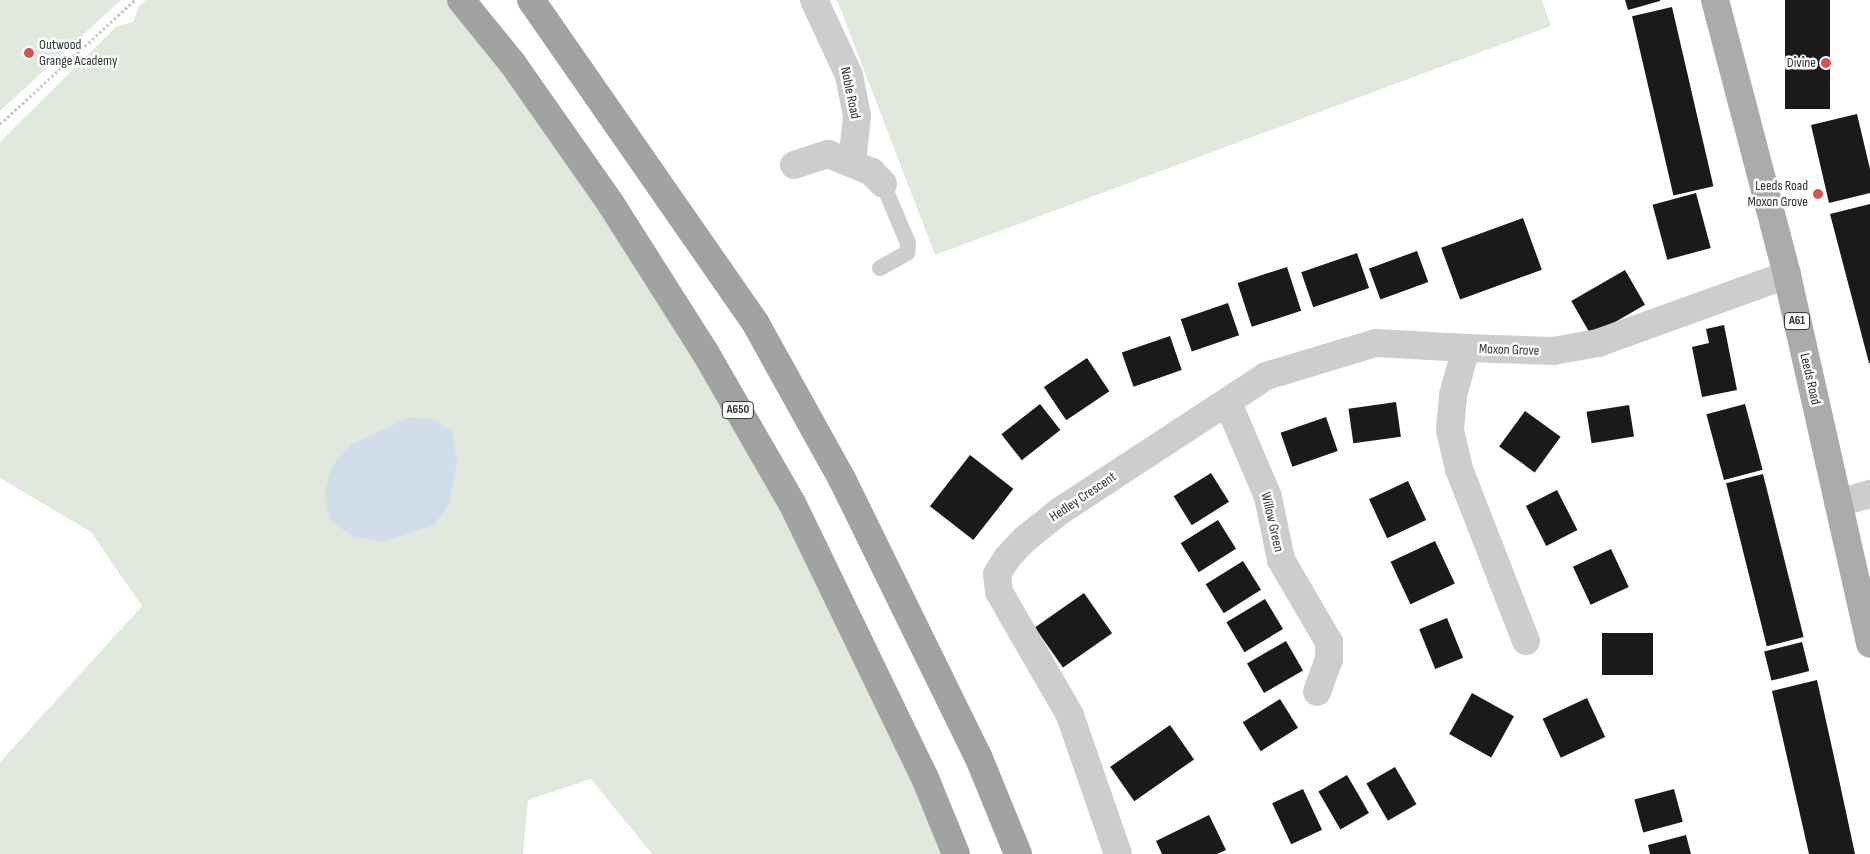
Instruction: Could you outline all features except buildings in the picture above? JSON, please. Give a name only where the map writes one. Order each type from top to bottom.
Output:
[{"type":"highway","name":"A650","points":[[461,0],[513,64],[611,204],[704,352],[792,503],[925,778],[956,854]]},
{"type":"highway","points":[[531,0],[756,324],[842,479],[978,756],[1018,854]]},
{"type":"main road","name":"Leeds Road","points":[[1715,0],[1787,275],[1870,644]]},
{"type":"street","name":"Noble Road","points":[[814,0],[849,75],[857,116],[852,163]]},
{"type":"street","points":[[794,166],[828,154],[872,172],[883,184]]},
{"type":"street","name":"Moxon Grove","points":[[1526,640],[1459,469],[1450,430],[1453,396],[1466,348],[1553,351],[1598,343],[1787,275]]},
{"type":"street","name":"Hedley Crescent","points":[[1118,854],[1070,715],[999,592],[997,574],[1025,539],[1060,511],[1228,403],[1266,376],[1376,343],[1466,348]]},
{"type":"street","name":"Willow Green","points":[[1228,403],[1268,497],[1281,560],[1329,642],[1329,659],[1316,692]]},
{"type":"street","points":[[1838,503],[1870,494]]},
{"type":"lane","points":[[880,268],[907,253],[908,243],[883,184]]},
{"type":"path","points":[[0,124],[135,0]]},
{"type":"shaded area","name":"Outwood Grange Academy","points":[[0,0],[121,0],[0,111]]},
{"type":"shaded area","points":[[146,0],[461,0],[705,352],[956,854],[652,854],[591,779],[528,800],[523,854],[0,854],[0,762],[142,606],[91,532],[0,478],[0,142],[117,26],[133,22],[139,6]]},
{"type":"shaded area","points":[[837,0],[1542,0],[1551,26],[935,255]]},
{"type":"water","points":[[410,417],[435,420],[452,432],[457,462],[449,504],[434,525],[383,542],[352,536],[331,521],[324,494],[332,466],[352,444]]},
{"type":"place","name":"Outwood Grange Academy","points":[[29,53]]},
{"type":"place","name":"Divine","points":[[1826,63]]},
{"type":"place","name":"Leeds Road Moxon Grove","points":[[1818,194]]}]
